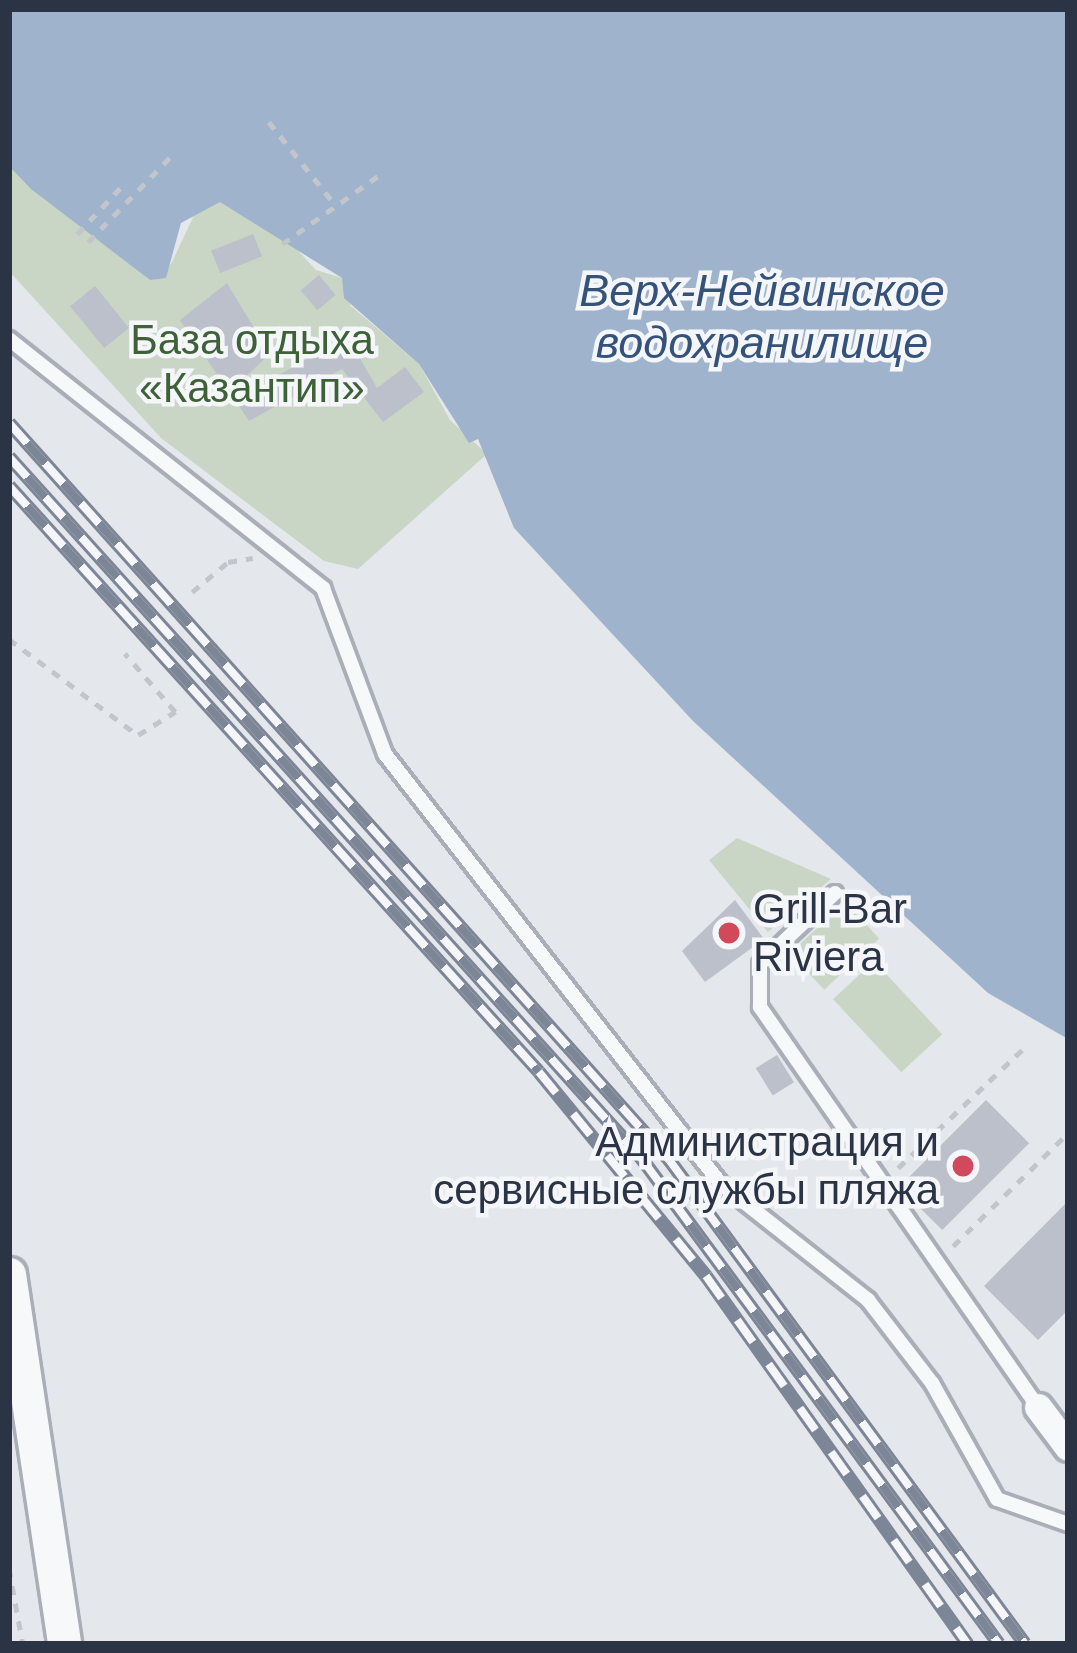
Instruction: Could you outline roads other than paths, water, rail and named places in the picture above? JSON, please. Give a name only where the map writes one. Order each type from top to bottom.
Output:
[{"type":"street","points":[[9,1274],[64,1644]]},
{"type":"street","points":[[1038,1407],[1068,1447]]},
{"type":"lane","points":[[9,339],[107,428],[282,551],[334,607],[370,728],[407,786],[720,1183],[868,1300],[997,1499],[1068,1524]]},
{"type":"lane","points":[[835,893],[775,946],[755,990],[880,1184],[1038,1407]]},
{"type":"water","name":"Верх-Нейвинское водохранилище","points":[[9,9],[1068,9],[1068,1039],[988,993],[693,721],[514,528],[478,439],[469,443],[419,364],[344,298],[342,278],[220,202],[181,223],[166,278],[150,280],[31,189],[9,166]]},
{"type":"railway","points":[[9,423],[670,1161],[1025,1644]]},
{"type":"railway","points":[[9,457],[642,1159],[999,1644]]},
{"type":"railway","points":[[9,486],[539,1072],[706,1276],[968,1644]]},
{"type":"place","name":"Grill-Bar Riviera","points":[[729,933]]},
{"type":"place","name":"Администрация и сервисные службы пляжа","points":[[963,1166]]},
{"type":"park label","name":"База отдыха «Казантип»","points":[[252,364]]}]
